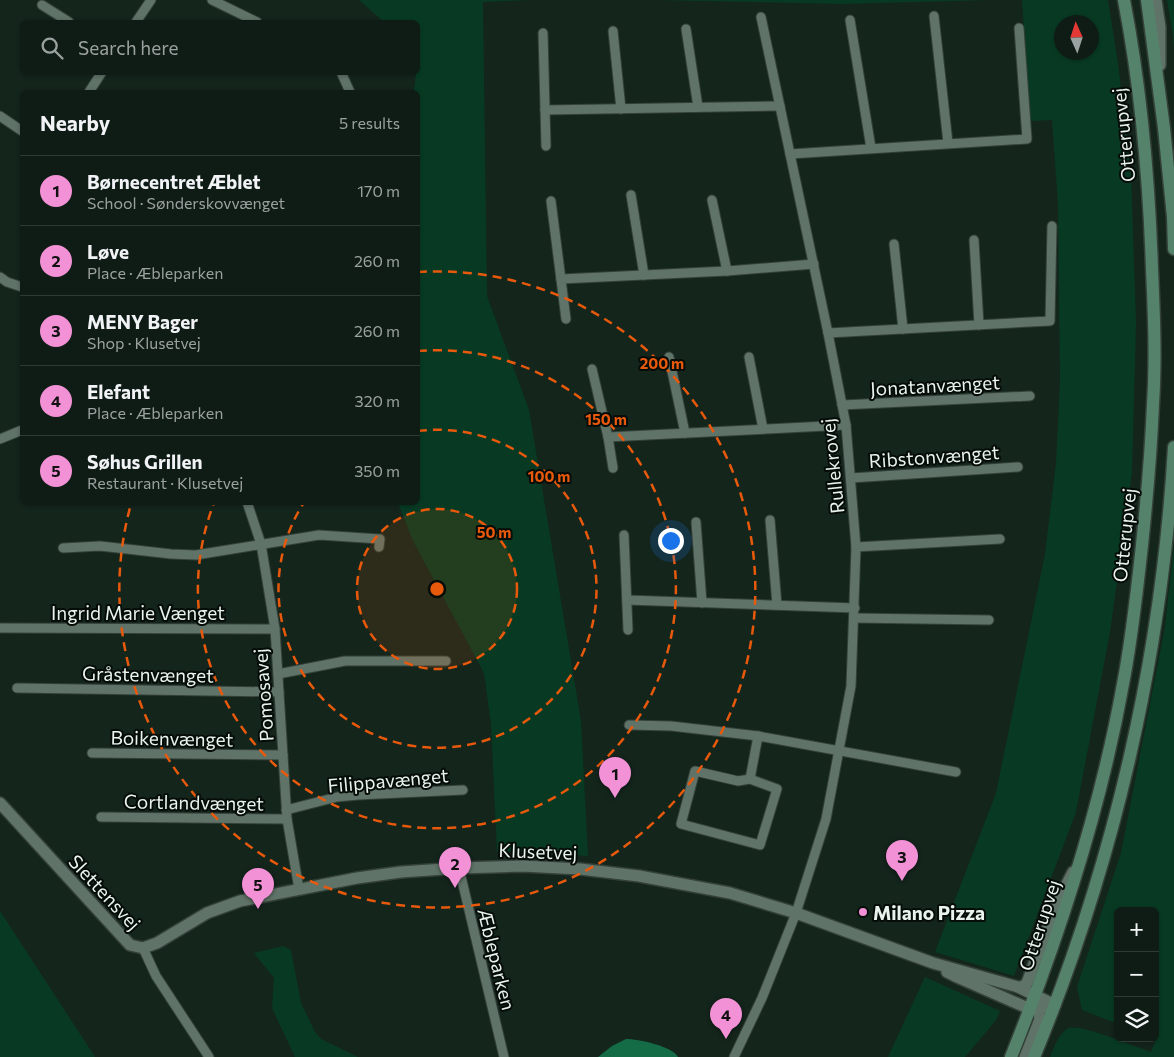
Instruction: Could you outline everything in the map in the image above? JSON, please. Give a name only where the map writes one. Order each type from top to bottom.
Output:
[{"type":"main road","name":"Otterupvej","points":[[1012,1057],[1034,1009],[1036,995],[1082,852],[1100,785],[1123,684],[1146,508],[1154,402],[1154,314],[1150,219],[1143,130],[1124,0]]},
{"type":"main road","points":[[1147,0],[1160,92],[1173,217],[1174,249]]},
{"type":"main road","points":[[1034,1057],[1056,1005],[1096,884],[1122,790],[1145,688],[1171,507],[1174,447]]},
{"type":"street","points":[[137,20],[152,0]]},
{"type":"street","points":[[212,0],[252,20]]},
{"type":"street","points":[[1156,0],[1160,27],[1160,92]]},
{"type":"street","points":[[42,5],[67,20]]},
{"type":"street","points":[[934,16],[948,144]]},
{"type":"street","name":"Rullekrovej","points":[[761,17],[814,264],[846,425],[856,547],[851,686],[826,819],[796,913]]},
{"type":"street","points":[[850,20],[871,148]]},
{"type":"street","points":[[686,28],[698,107]]},
{"type":"street","points":[[790,154],[1027,139],[1019,28]]},
{"type":"street","points":[[613,31],[621,109]]},
{"type":"street","points":[[543,33],[546,146]]},
{"type":"street","points":[[90,90],[100,75]]},
{"type":"street","points":[[342,75],[349,90]]},
{"type":"street","points":[[545,110],[780,106]]},
{"type":"street","points":[[0,116],[20,130]]},
{"type":"street","points":[[631,195],[644,275]]},
{"type":"street","points":[[712,200],[727,271]]},
{"type":"street","points":[[552,201],[566,319]]},
{"type":"street","points":[[828,333],[1050,322],[1052,226]]},
{"type":"street","points":[[974,240],[979,325]]},
{"type":"street","points":[[894,244],[903,329]]},
{"type":"street","points":[[561,279],[727,271],[814,264]]},
{"type":"street","points":[[0,278],[20,286]]},
{"type":"street","points":[[669,357],[685,433]]},
{"type":"street","points":[[749,358],[763,429]]},
{"type":"street","points":[[592,369],[608,437],[613,468]]},
{"type":"street","name":"Jonatanvænget","points":[[842,405],[1030,396]]},
{"type":"street","points":[[608,437],[846,425]]},
{"type":"street","points":[[0,439],[20,431]]},
{"type":"street","name":"Ribstonvænget","points":[[851,478],[1018,467]]},
{"type":"street","name":"Pomosavej","points":[[248,505],[261,544],[275,629],[286,810],[299,889]]},
{"type":"street","points":[[770,520],[778,605]]},
{"type":"street","points":[[696,522],[702,603]]},
{"type":"street","points":[[62,548],[100,546],[196,555],[319,535],[380,538],[379,546]]},
{"type":"street","points":[[624,535],[628,630]]},
{"type":"street","points":[[856,547],[1000,539]]},
{"type":"street","points":[[627,600],[778,605],[854,613],[989,620]]},
{"type":"street","name":"Ingrid Marie Vænget","points":[[0,628],[275,629]]},
{"type":"street","points":[[278,674],[345,661],[446,661]]},
{"type":"street","name":"Gråstenvænget","points":[[17,688],[279,692]]},
{"type":"street","points":[[628,725],[671,726],[758,736],[956,772]]},
{"type":"street","points":[[750,779],[758,736]]},
{"type":"street","name":"Boikenvænget","points":[[92,753],[283,755]]},
{"type":"street","points":[[695,771],[738,781],[750,779],[778,789],[760,845],[681,824],[695,771]]},
{"type":"street","name":"Filippavænget","points":[[286,810],[358,794],[463,790]]},
{"type":"street","name":"Slettensvej","points":[[0,803],[130,946],[143,948],[156,976],[209,1057]]},
{"type":"street","name":"Cortlandvænget","points":[[101,817],[287,819]]},
{"type":"street","points":[[1018,987],[1022,987],[1027,983],[1055,907],[1082,852]]},
{"type":"street","name":"Klusetvej","points":[[143,948],[157,943],[207,913],[240,901],[357,878],[401,872],[459,868],[522,866],[580,869],[640,876],[730,893],[796,913],[933,963],[1018,987],[1056,1005]]},
{"type":"street","name":"Æbleparken","points":[[459,868],[504,1057]]},
{"type":"street","points":[[734,1057],[762,998],[796,913]]},
{"type":"street","name":"Klusetvej","points":[[933,963],[957,977],[1034,1009]]},
{"type":"street","points":[[1025,1057],[1040,1019],[1034,1009],[1056,1005]]},
{"type":"shaded area","points":[[359,0],[530,0],[483,2],[487,296],[529,410],[581,721],[588,856],[524,851],[497,852],[491,724],[484,673],[413,541],[399,505],[420,505],[420,90],[414,90],[416,75],[420,75],[420,20],[382,20]]},
{"type":"shaded area","points":[[656,0],[990,0],[843,4]]},
{"type":"shaded area","points":[[1022,0],[1108,0],[1118,63],[1131,172],[1136,323],[1132,473],[1110,632],[1076,812],[1014,976],[935,952],[996,793],[1045,554],[1056,463],[1060,382],[1058,204],[1052,120],[1030,121]]},
{"type":"shaded area","points":[[1167,0],[1174,0],[1174,52],[1173,36]]},
{"type":"shaded area","points":[[1174,545],[1174,1057],[1050,1057],[1060,1037],[1069,1028],[1085,1029],[1114,1039],[1114,1042],[1122,1042],[1151,1052],[1155,1042],[1159,1042],[1159,907],[1114,907],[1114,1022],[1082,1010],[1077,987],[1121,853],[1165,627]]},
{"type":"shaded area","points":[[0,911],[95,1057],[0,1057]]},
{"type":"shaded area","points":[[283,946],[291,950],[301,1003],[315,1032],[321,1039],[358,1057],[295,1057],[272,1008],[274,978],[254,953]]},
{"type":"shaded area","points":[[925,977],[1000,1011],[996,1020],[965,1057],[888,1057]]},
{"type":"shaded area","points":[[626,1039],[662,1046],[675,1053],[678,1057],[598,1057],[612,1046]]},
{"type":"place","name":"Børnecentret Æblet","points":[[615,798]]},
{"type":"place","name":"MENY Bager","points":[[902,881]]},
{"type":"place","name":"Løve","points":[[455,888]]},
{"type":"place","name":"Søhus Grillen","points":[[258,909]]},
{"type":"place","name":"Milano Pizza","points":[[863,912]]},
{"type":"place","name":"Elefant","points":[[726,1039]]}]
